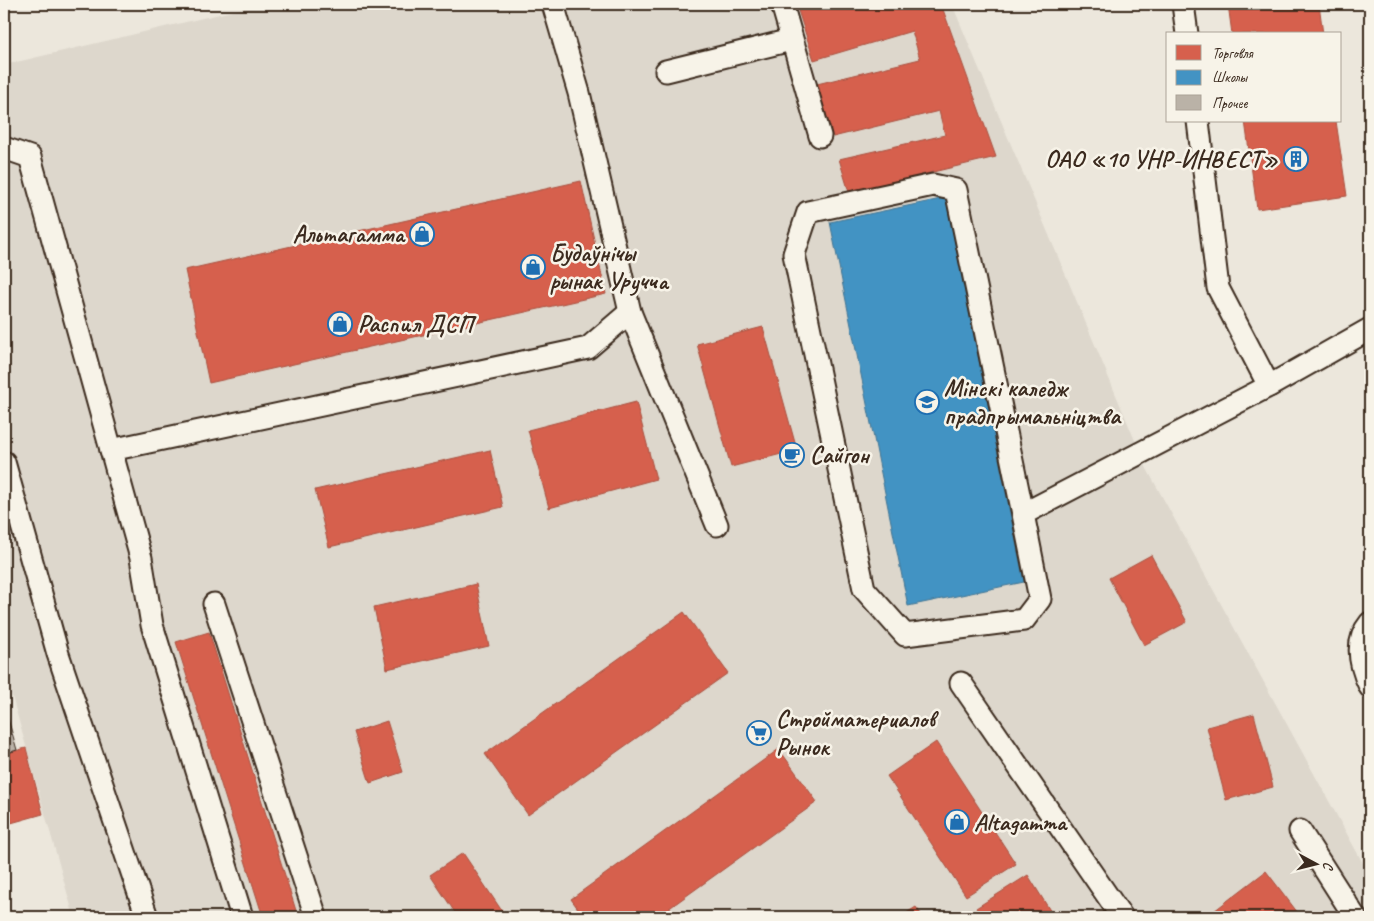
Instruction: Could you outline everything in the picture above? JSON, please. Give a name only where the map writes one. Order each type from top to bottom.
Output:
[{"type":"lane","points":[[553,4],[578,93],[630,312],[717,526]]},
{"type":"lane","points":[[782,4],[820,136]]},
{"type":"lane","points":[[1183,4],[1187,32]]},
{"type":"lane","points":[[666,71],[791,40]]},
{"type":"lane","points":[[1198,122],[1218,288],[1269,386]]},
{"type":"lane","points":[[4,148],[30,157],[141,558],[152,625],[242,917]]},
{"type":"lane","points":[[933,185],[956,190],[1023,514],[1040,599],[1024,620],[905,635],[864,589],[794,254],[808,212],[933,185]]},
{"type":"lane","points":[[111,450],[588,348],[630,312]]},
{"type":"lane","points":[[1023,514],[1269,386],[1370,329]]},
{"type":"lane","points":[[4,462],[58,654],[147,917]]},
{"type":"lane","points":[[214,604],[316,917]]},
{"type":"lane","points":[[1370,623],[1361,634],[1361,669],[1370,687]]},
{"type":"lane","points":[[961,683],[1122,917]]},
{"type":"lane","points":[[1300,831],[1355,917]]},
{"type":"shaded area","name":"Будаўнічы рынак Уручча","points":[[262,4],[952,4],[1147,469],[1370,876],[1370,917],[74,917],[4,668],[4,65]]},
{"type":"building: Торговля","points":[[808,4],[941,4],[996,157],[849,192],[839,159],[945,135],[939,111],[833,137],[817,84],[920,59],[912,31],[814,60],[797,7]]},
{"type":"building: Торговля","points":[[1228,4],[1319,4],[1323,32],[1232,32]]},
{"type":"building: Торговля","name":"ОАО «10 УНР-ИНВЕСТ»","points":[[1245,122],[1336,122],[1347,196],[1257,209]]},
{"type":"building: Торговля","points":[[581,181],[606,294],[209,383],[185,270]]},
{"type":"building: Торговля","points":[[763,327],[797,450],[731,467],[697,344]]},
{"type":"building: Торговля","points":[[636,402],[656,479],[549,508],[528,430]]},
{"type":"building: Торговля","points":[[490,450],[503,507],[329,547],[315,490]]},
{"type":"building: Торговля","points":[[1151,555],[1187,622],[1144,645],[1109,578]]},
{"type":"building: Торговля","points":[[476,584],[489,646],[387,669],[374,607]]},
{"type":"building: Торговля","points":[[684,612],[728,673],[528,815],[485,754]]},
{"type":"building: Торговля","points":[[209,632],[298,917],[263,917],[176,642]]},
{"type":"building: Торговля","points":[[1254,714],[1273,787],[1226,800],[1207,727]]},
{"type":"building: Торговля","points":[[387,721],[403,772],[370,783],[354,732]]},
{"type":"building: Торговля","points":[[936,742],[1016,864],[966,896],[887,776]]},
{"type":"building: Торговля","points":[[26,748],[43,814],[4,825],[4,754]]},
{"type":"building: Торговля","points":[[779,749],[817,802],[657,917],[584,917],[571,899]]},
{"type":"building: Торговля","points":[[463,853],[506,917],[458,917],[430,875]]},
{"type":"building: Торговля","points":[[1266,871],[1301,917],[1218,917],[1214,911]]},
{"type":"building: Торговля","points":[[1028,875],[1054,917],[982,917],[976,908]]},
{"type":"building: Торговля","points":[[916,907],[923,917],[900,917]]},
{"type":"building: Школы","name":"Мінскі каледж прадпрымальніцтва","points":[[946,198],[1024,582],[908,606],[830,222]]},
{"type":"building: Прочее","points":[[4,705],[17,750],[4,754]]},
{"type":"place","name":"ОАО «10 УНР-ИНВЕСТ»","points":[[1296,159]]},
{"type":"place","name":"Альтагамма","points":[[422,234]]},
{"type":"place","name":"Будаўнічы рынак Уручча","points":[[533,267]]},
{"type":"place","name":"Распил ДСП","points":[[340,324]]},
{"type":"place","name":"Мінскі каледж прадпрымальніцтва","points":[[927,402]]},
{"type":"place","name":"Сайгон","points":[[792,455]]},
{"type":"place","name":"Стройматериалов Рынок","points":[[759,733]]},
{"type":"place","name":"Altagamma","points":[[957,822]]}]
